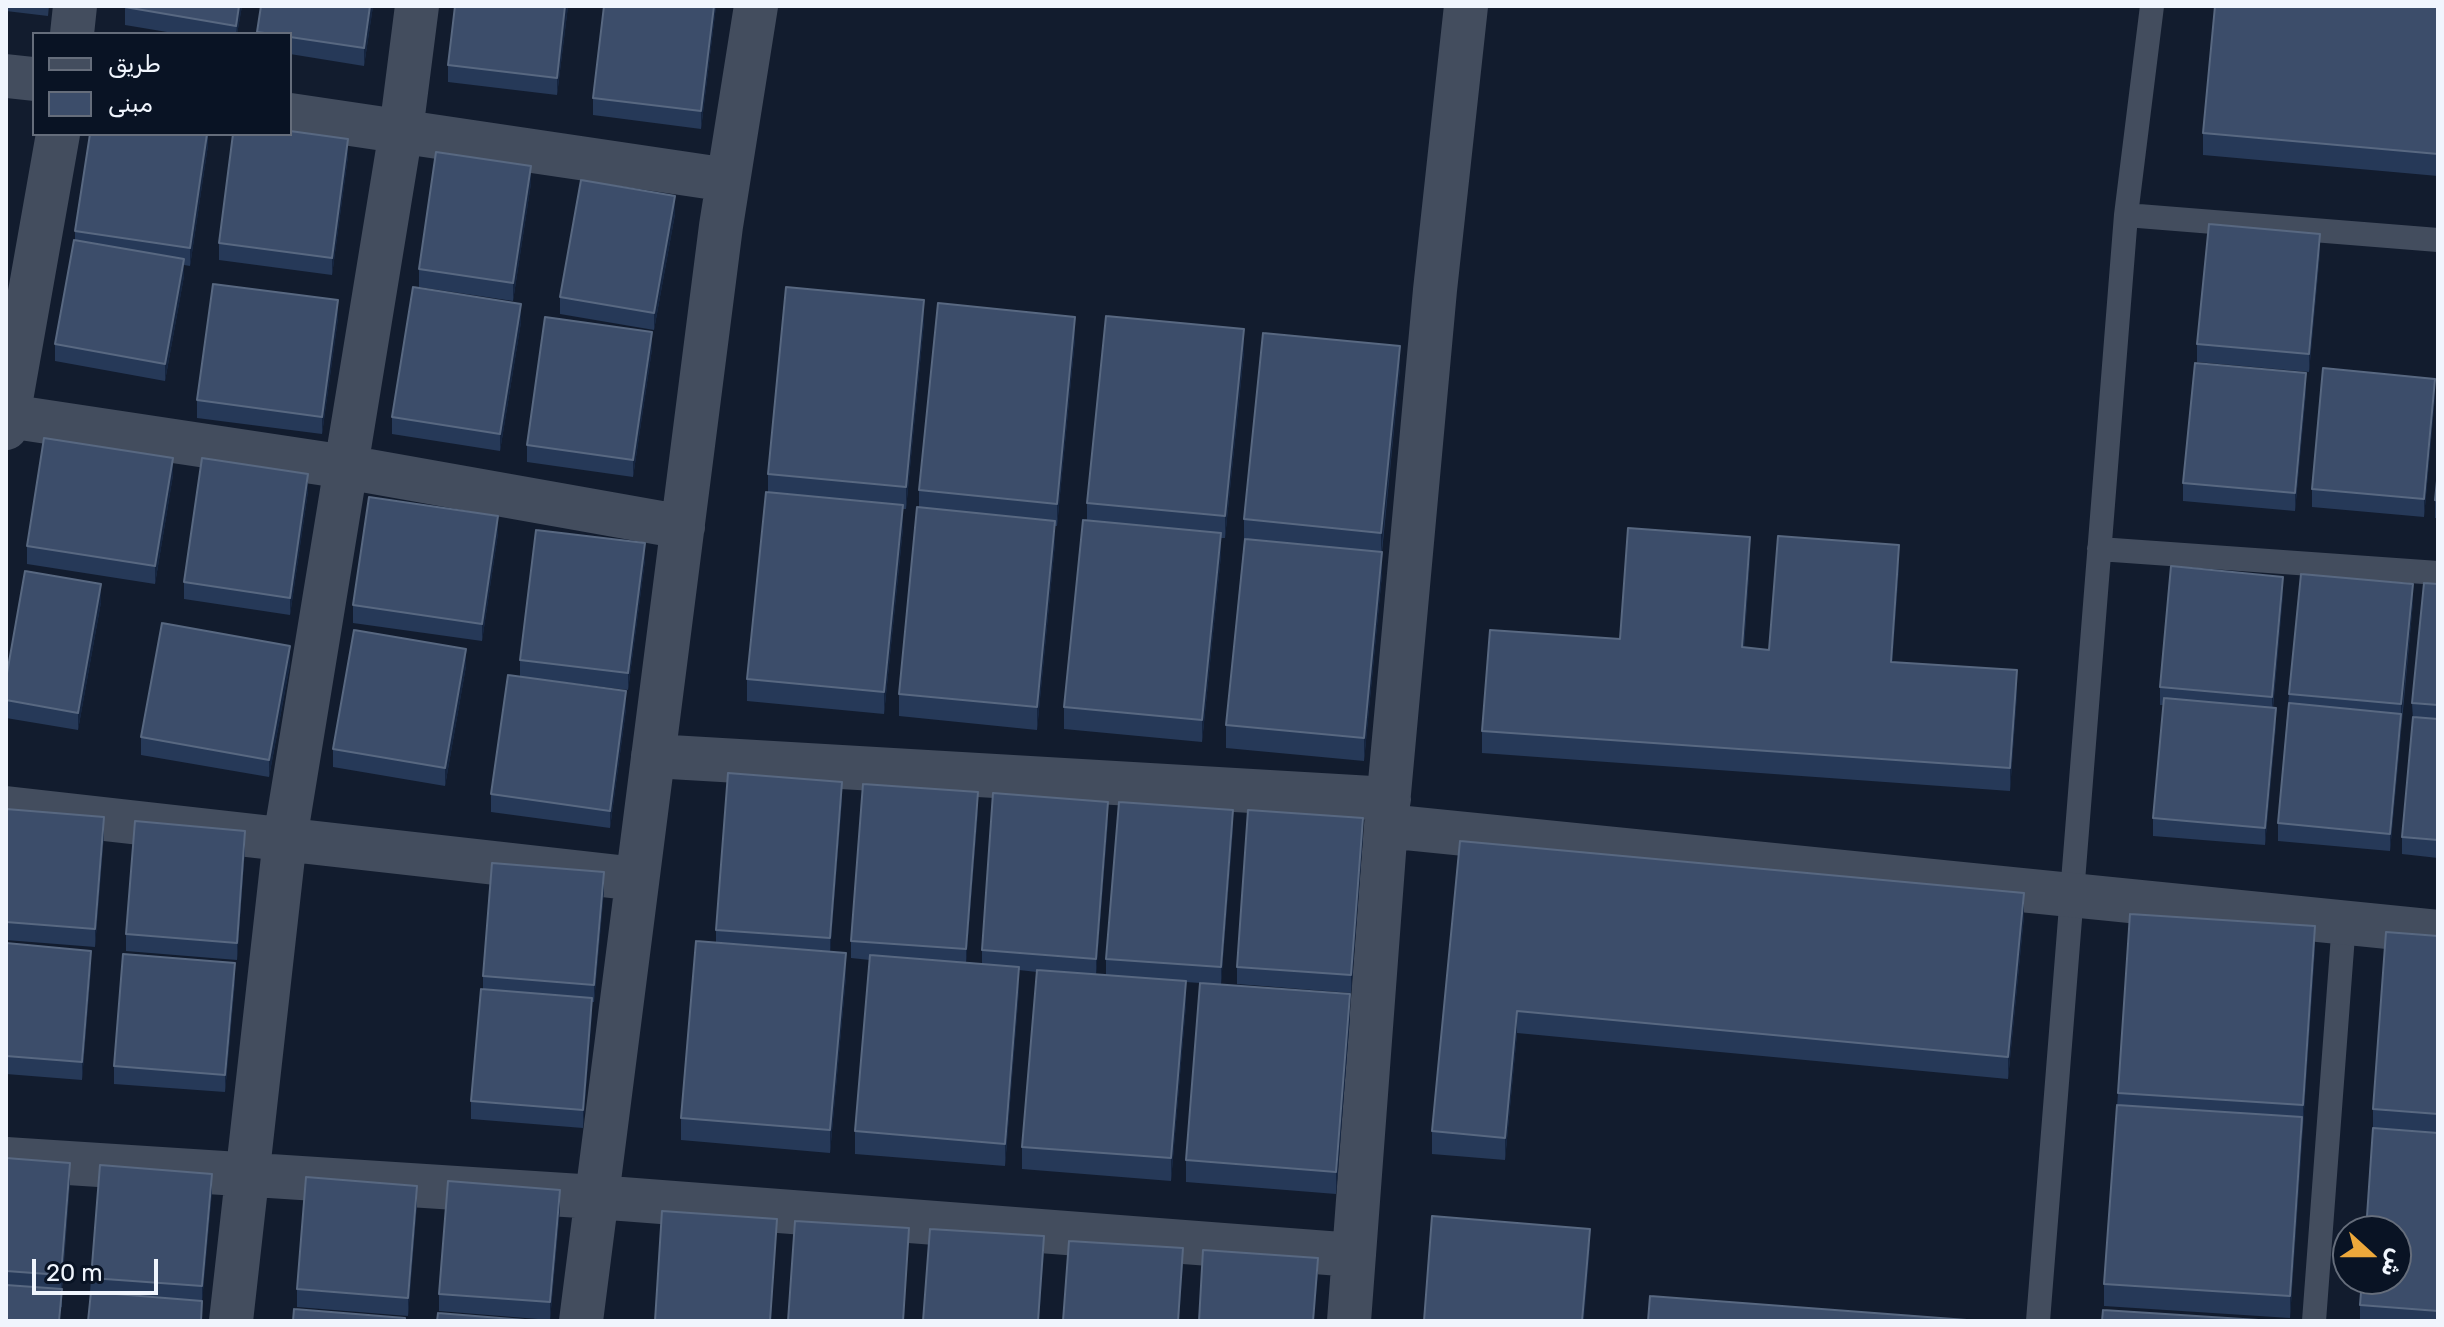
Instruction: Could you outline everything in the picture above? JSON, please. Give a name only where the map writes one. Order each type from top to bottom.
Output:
[{"type":"street","points":[[72,32],[75,6]]},
{"type":"street","points":[[231,1321],[285,839],[401,131],[417,6]]},
{"type":"street","points":[[581,1321],[728,180],[756,6]]},
{"type":"street","points":[[1349,1321],[1387,812],[1434,306],[1466,6]]},
{"type":"street","points":[[6,76],[32,79]]},
{"type":"street","points":[[292,115],[728,180]]},
{"type":"street","points":[[58,136],[7,422],[346,467],[683,527]]},
{"type":"street","points":[[653,756],[1387,812],[2071,895],[2438,932]]},
{"type":"street","points":[[6,808],[637,879]]},
{"type":"street","points":[[6,1159],[596,1197],[1354,1255]]},
{"type":"lane","points":[[2038,1321],[2126,215],[2152,6]]},
{"type":"lane","points":[[2126,215],[2438,240]]},
{"type":"lane","points":[[2099,549],[2438,573]]},
{"type":"lane","points":[[2314,1321],[2344,922]]},
{"type":"building","points":[[125,6],[239,6],[236,26]]},
{"type":"building","points":[[261,6],[370,6],[364,48],[292,37],[292,32],[257,32]]},
{"type":"building","points":[[455,6],[565,6],[557,78],[448,65]]},
{"type":"building","points":[[604,6],[714,6],[701,111],[593,98]]},
{"type":"building","points":[[2215,6],[2438,6],[2438,154],[2203,133]]},
{"type":"building","points":[[292,131],[348,139],[332,258],[219,243],[233,136],[292,136]]},
{"type":"building","points":[[90,136],[207,136],[190,248],[75,231]]},
{"type":"building","points":[[436,152],[531,166],[513,283],[419,269]]},
{"type":"building","points":[[581,180],[675,196],[654,313],[560,297]]},
{"type":"building","points":[[2209,224],[2320,234],[2309,354],[2197,344]]},
{"type":"building","points":[[74,240],[184,259],[165,364],[55,344]]},
{"type":"building","points":[[213,284],[338,300],[322,417],[197,400]]},
{"type":"building","points":[[413,287],[521,304],[500,434],[392,417]]},
{"type":"building","points":[[786,287],[924,300],[906,487],[768,474]]},
{"type":"building","points":[[938,303],[1075,317],[1057,504],[919,490]]},
{"type":"building","points":[[1106,316],[1244,329],[1225,516],[1087,503]]},
{"type":"building","points":[[545,317],[652,332],[633,460],[527,445]]},
{"type":"building","points":[[1263,333],[1400,346],[1381,533],[1244,519]]},
{"type":"building","points":[[2195,363],[2306,373],[2295,493],[2183,483]]},
{"type":"building","points":[[2323,368],[2435,379],[2424,499],[2312,489]]},
{"type":"building","points":[[44,438],[173,458],[155,566],[27,546]]},
{"type":"building","points":[[202,458],[308,474],[290,598],[184,582]]},
{"type":"building","points":[[2438,471],[2438,501],[2435,500]]},
{"type":"building","points":[[766,492],[903,505],[884,692],[747,679]]},
{"type":"building","points":[[369,497],[498,516],[482,624],[353,605]]},
{"type":"building","points":[[917,507],[1055,521],[1037,707],[899,694]]},
{"type":"building","points":[[1083,520],[1221,533],[1202,720],[1064,707]]},
{"type":"building","points":[[1628,528],[1750,537],[1742,647],[1769,650],[1778,536],[1899,545],[1891,662],[2017,670],[2010,768],[1482,731],[1490,630],[1620,639]]},
{"type":"building","points":[[536,530],[645,543],[628,673],[520,660]]},
{"type":"building","points":[[1245,539],[1382,552],[1364,738],[1226,725]]},
{"type":"building","points":[[2171,566],[2283,577],[2272,697],[2160,687]]},
{"type":"building","points":[[25,571],[101,584],[78,713],[6,700],[6,679]]},
{"type":"building","points":[[2301,574],[2413,584],[2401,704],[2289,694]]},
{"type":"building","points":[[2424,583],[2438,584],[2438,705],[2412,703]]},
{"type":"building","points":[[162,623],[290,646],[269,760],[141,737]]},
{"type":"building","points":[[354,630],[466,649],[445,768],[333,749]]},
{"type":"building","points":[[508,675],[626,691],[610,811],[491,794]]},
{"type":"building","points":[[2164,698],[2276,708],[2265,828],[2153,818]]},
{"type":"building","points":[[2289,703],[2401,714],[2390,834],[2278,823]]},
{"type":"building","points":[[2413,717],[2438,719],[2438,840],[2402,837]]},
{"type":"building","points":[[728,773],[842,782],[830,938],[716,930]]},
{"type":"building","points":[[863,784],[978,792],[966,949],[851,941]]},
{"type":"building","points":[[993,793],[1108,802],[1096,959],[982,950]]},
{"type":"building","points":[[1119,802],[1233,810],[1221,967],[1106,959]]},
{"type":"building","points":[[6,809],[104,817],[95,929],[6,922]]},
{"type":"building","points":[[1248,810],[1363,818],[1351,975],[1237,967]]},
{"type":"building","points":[[135,821],[245,831],[237,943],[126,934]]},
{"type":"building","points":[[1460,841],[2024,893],[2008,1057],[1517,1011],[1505,1138],[1432,1131]]},
{"type":"building","points":[[492,863],[604,872],[594,985],[483,976]]},
{"type":"building","points":[[2130,914],[2315,926],[2303,1105],[2118,1093]]},
{"type":"building","points":[[2386,932],[2438,936],[2438,1114],[2373,1109]]},
{"type":"building","points":[[696,941],[846,953],[830,1130],[681,1118]]},
{"type":"building","points":[[6,943],[91,951],[82,1062],[6,1056]]},
{"type":"building","points":[[123,954],[235,963],[225,1075],[114,1066]]},
{"type":"building","points":[[870,955],[1019,967],[1005,1144],[855,1131]]},
{"type":"building","points":[[1037,970],[1186,981],[1171,1158],[1022,1147]]},
{"type":"building","points":[[1200,983],[1350,994],[1336,1172],[1186,1160]]},
{"type":"building","points":[[481,989],[592,998],[583,1110],[471,1101]]},
{"type":"building","points":[[2117,1105],[2302,1117],[2290,1296],[2104,1284]]},
{"type":"building","points":[[2373,1128],[2438,1133],[2438,1311],[2360,1305],[2361,1295],[2412,1295],[2412,1215],[2367,1215]]},
{"type":"building","points":[[6,1158],[70,1163],[61,1275],[6,1271]]},
{"type":"building","points":[[100,1165],[212,1174],[202,1286],[91,1278]]},
{"type":"building","points":[[306,1177],[417,1186],[408,1298],[297,1289]]},
{"type":"building","points":[[448,1181],[560,1190],[550,1302],[439,1294]]},
{"type":"building","points":[[662,1211],[777,1219],[770,1321],[655,1321]]},
{"type":"building","points":[[1432,1216],[1590,1229],[1582,1321],[1424,1321]]},
{"type":"building","points":[[795,1221],[909,1228],[903,1321],[788,1321]]},
{"type":"building","points":[[930,1229],[1044,1236],[1038,1321],[923,1321]]},
{"type":"building","points":[[1069,1241],[1183,1248],[1178,1321],[1063,1321]]},
{"type":"building","points":[[1203,1250],[1318,1258],[1313,1321],[1199,1321]]},
{"type":"building","points":[[6,1285],[62,1289],[59,1321],[6,1321]]},
{"type":"building","points":[[91,1292],[202,1301],[201,1321],[88,1321]]},
{"type":"building","points":[[1650,1296],[1980,1321],[1648,1321]]},
{"type":"building","points":[[294,1309],[405,1318],[405,1321],[293,1321]]},
{"type":"building","points":[[2103,1310],[2274,1321],[2102,1321]]},
{"type":"building","points":[[438,1313],[537,1321],[437,1321]]}]
